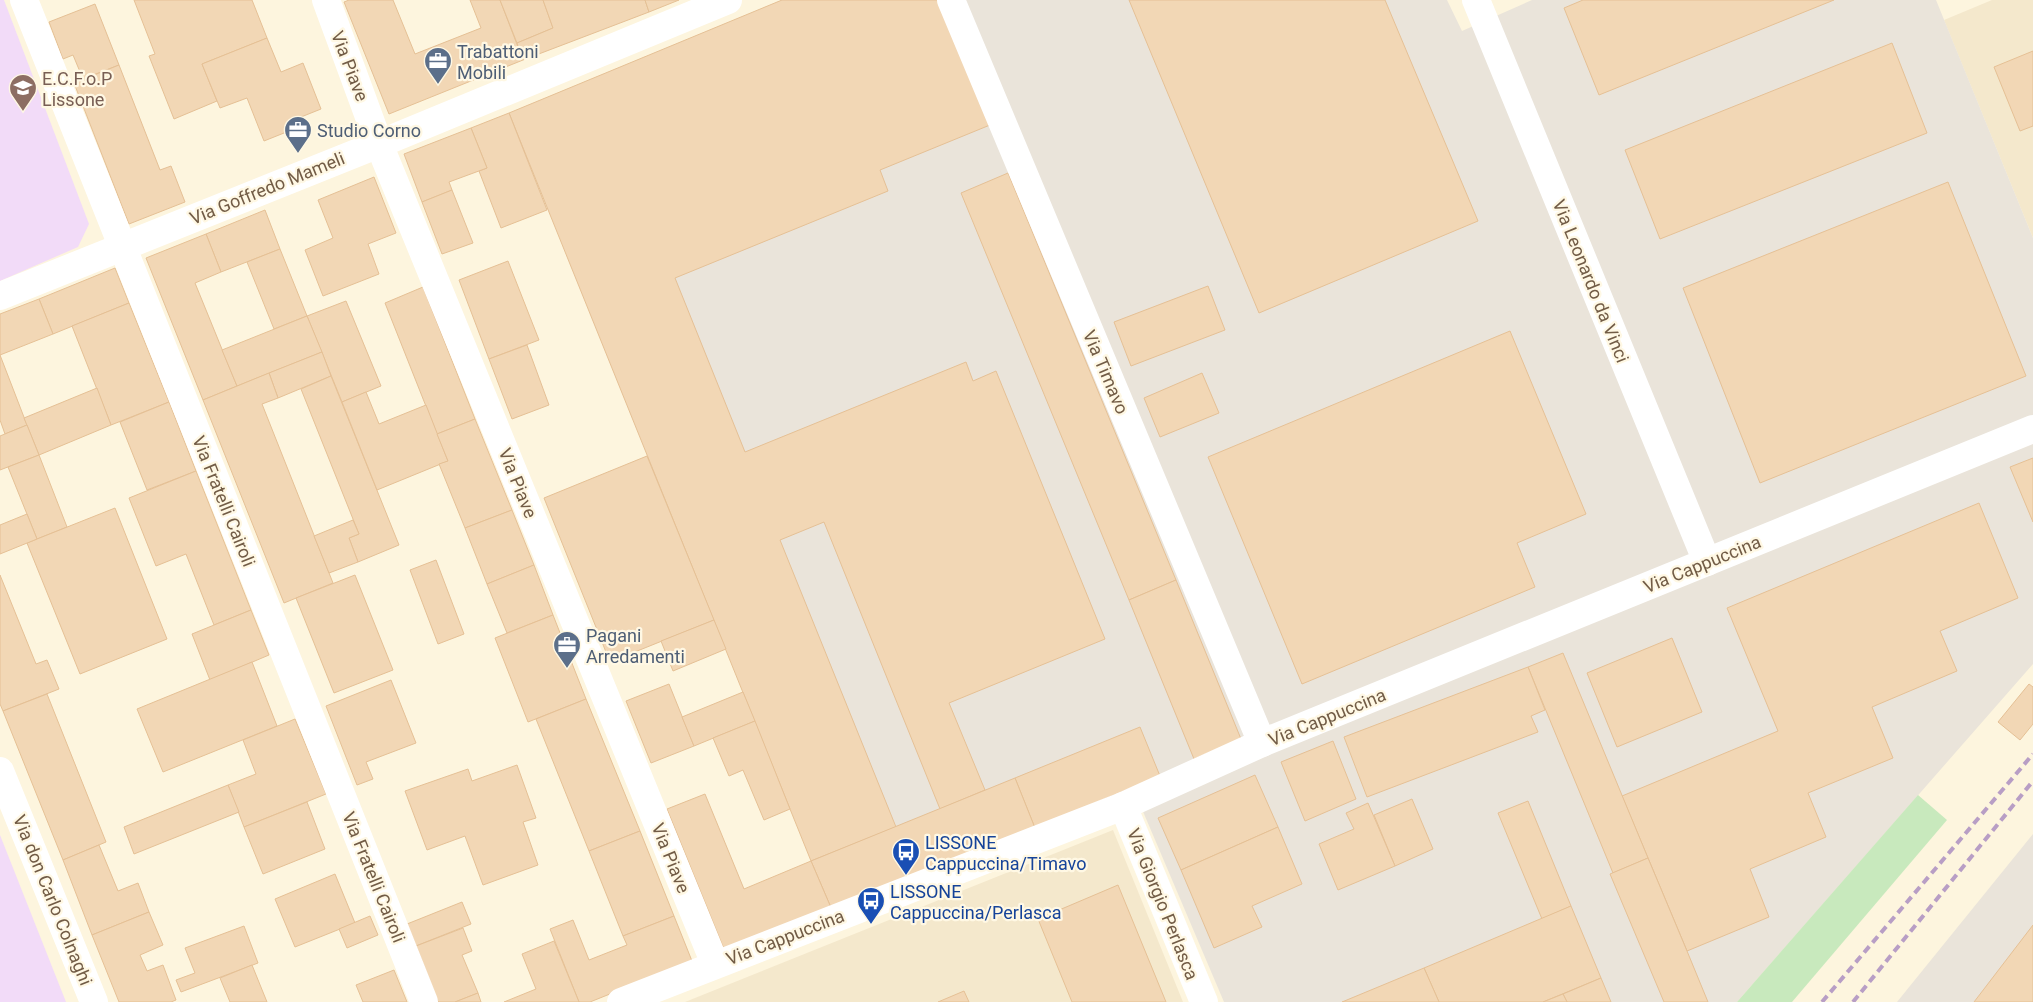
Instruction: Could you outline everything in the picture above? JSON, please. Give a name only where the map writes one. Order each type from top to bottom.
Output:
[{"type":"street","name":"Via Fratelli Cairoli","points":[[24,0],[424,1002]]},
{"type":"street","name":"Via Piave","points":[[326,0],[379,144],[715,964]]},
{"type":"street","name":"Via Goffredo Mameli","points":[[0,296],[122,245],[379,144],[728,0]]},
{"type":"street","name":"Via Timavo","points":[[951,0],[1262,743]]},
{"type":"street","name":"Via Leonardo da Vinci","points":[[1476,0],[1707,562]]},
{"type":"street","name":"Via Cappuccina","points":[[621,1002],[1123,806],[1262,743],[2033,429]]},
{"type":"street","name":"Via don Carlo Colnaghi","points":[[0,771],[94,1002]]},
{"type":"street","name":"Via Giorgio Perlasca","points":[[1123,806],[1204,1002]]},
{"type":"shaded area","name":"E.C.F.o.P Lissone","points":[[0,0],[4,0],[89,224],[78,247],[0,281]]},
{"type":"shaded area","points":[[782,0],[1447,0],[1462,31],[1532,0],[1936,0],[2033,238],[2033,664],[1737,1002],[1224,1002],[1133,788],[832,910],[509,113]]},
{"type":"shaded area","points":[[1992,0],[2033,0],[2033,238],[1944,20]]},
{"type":"shaded area","points":[[1113,830],[1183,1002],[685,1002]]},
{"type":"shaded area","points":[[2033,834],[2033,1002],[1897,1002]]},
{"type":"shaded area","points":[[0,835],[66,1002],[0,1002]]},
{"type":"green space","points":[[1918,795],[1947,820],[1792,1002],[1737,1002]]},
{"type":"building","points":[[134,0],[252,0],[267,38],[202,64],[217,101],[174,119],[149,56],[155,54]]},
{"type":"building","points":[[349,0],[393,0],[415,54],[481,28],[470,0],[500,0],[523,60],[389,114],[344,2]]},
{"type":"building","points":[[500,0],[543,0],[553,28],[517,43]]},
{"type":"building","points":[[543,0],[645,0],[649,12],[523,60],[517,43],[553,28]]},
{"type":"building","points":[[645,0],[679,0],[649,12]]},
{"type":"building","points":[[782,0],[939,0],[990,125],[880,170],[888,191],[675,278],[745,452],[966,362],[973,381],[996,371],[1105,639],[949,703],[985,790],[940,809],[824,522],[780,540],[896,827],[811,861],[509,113]]},
{"type":"building","points":[[1129,0],[1385,0],[1478,221],[1259,313]]},
{"type":"building","points":[[1583,0],[1834,0],[1599,95],[1564,8]]},
{"type":"building","points":[[95,4],[119,65],[83,79],[73,55],[63,59],[49,22]]},
{"type":"building","points":[[267,38],[281,72],[303,63],[321,109],[301,117],[304,125],[264,141],[247,98],[220,108],[202,64]]},
{"type":"building","points":[[1892,43],[1927,133],[1660,239],[1625,150]]},
{"type":"building","points":[[2033,51],[2033,126],[2020,131],[1994,67]]},
{"type":"building","points":[[119,65],[160,170],[171,166],[185,202],[129,224],[74,83]]},
{"type":"building","points":[[509,113],[547,210],[501,228],[479,171],[487,168],[471,128]]},
{"type":"building","points":[[471,128],[487,168],[449,182],[452,190],[422,202],[404,154]]},
{"type":"building","points":[[1008,173],[1176,580],[1129,600],[961,193]]},
{"type":"building","points":[[374,177],[396,233],[368,244],[379,274],[323,296],[305,250],[333,238],[318,200]]},
{"type":"building","points":[[1948,182],[2026,376],[1760,483],[1683,288]]},
{"type":"building","points":[[452,190],[473,243],[442,254],[422,202]]},
{"type":"building","points":[[265,210],[280,249],[221,272],[206,234]]},
{"type":"building","points":[[206,234],[221,272],[195,283],[237,386],[203,400],[146,258]]},
{"type":"building","points":[[280,249],[307,316],[274,329],[247,262]]},
{"type":"building","points":[[508,261],[539,340],[489,359],[459,280]]},
{"type":"building","points":[[115,268],[129,303],[53,334],[39,299]]},
{"type":"building","points":[[1208,286],[1225,330],[1131,366],[1114,322]]},
{"type":"building","points":[[423,287],[475,419],[437,434],[385,303]]},
{"type":"building","points":[[39,299],[53,334],[0,355],[0,314]]},
{"type":"building","points":[[346,301],[381,386],[342,402],[307,316]]},
{"type":"building","points":[[129,303],[169,402],[111,425],[72,326]]},
{"type":"building","points":[[307,316],[322,352],[237,386],[222,350]]},
{"type":"building","points":[[1510,331],[1586,514],[1517,543],[1535,587],[1302,684],[1208,457]]},
{"type":"building","points":[[527,345],[549,405],[512,419],[489,359]]},
{"type":"building","points":[[322,352],[331,376],[278,398],[269,373]]},
{"type":"building","points":[[0,355],[27,425],[5,434],[0,420]]},
{"type":"building","points":[[269,373],[278,398],[262,404],[333,583],[284,603],[203,400]]},
{"type":"building","points":[[1202,373],[1219,413],[1160,437],[1144,398]]},
{"type":"building","points":[[331,376],[399,545],[358,562],[349,538],[359,534],[301,389]]},
{"type":"building","points":[[97,388],[111,425],[39,455],[24,418]]},
{"type":"building","points":[[366,392],[379,424],[426,405],[448,461],[377,490],[342,402]]},
{"type":"building","points":[[169,402],[196,471],[147,490],[120,422]]},
{"type":"building","points":[[475,419],[512,510],[465,528],[439,464],[448,461],[437,434]]},
{"type":"building","points":[[27,425],[39,455],[0,470],[0,436]]},
{"type":"building","points":[[39,455],[67,527],[37,539],[8,467]]},
{"type":"building","points":[[647,456],[714,620],[610,662],[544,498]]},
{"type":"building","points":[[2033,458],[2033,522],[2010,467]]},
{"type":"building","points":[[196,471],[251,610],[214,625],[186,554],[156,566],[129,498]]},
{"type":"building","points":[[1979,503],[2018,598],[1940,631],[1957,671],[1872,707],[1893,758],[1808,793],[1826,837],[1750,869],[1769,917],[1687,951],[1622,796],[1778,731],[1727,608]]},
{"type":"building","points":[[115,508],[167,639],[80,674],[27,543]]},
{"type":"building","points":[[512,510],[534,565],[487,584],[465,528]]},
{"type":"building","points":[[27,514],[37,539],[0,554],[0,525]]},
{"type":"building","points":[[353,520],[359,534],[349,538],[358,562],[329,573],[314,536]]},
{"type":"building","points":[[436,560],[464,634],[438,644],[410,570]]},
{"type":"building","points":[[534,565],[553,615],[507,633],[487,584]]},
{"type":"building","points":[[0,575],[36,664],[47,660],[59,689],[3,711],[0,704]]},
{"type":"building","points":[[355,575],[393,670],[334,693],[296,598]]},
{"type":"building","points":[[1176,580],[1241,739],[1194,759],[1129,600]]},
{"type":"building","points":[[251,610],[269,655],[210,680],[192,634]]},
{"type":"building","points":[[553,615],[586,699],[528,722],[495,638]]},
{"type":"building","points":[[714,620],[726,649],[673,671],[661,641]]},
{"type":"building","points":[[1672,638],[1702,712],[1617,747],[1587,673]]},
{"type":"building","points":[[1563,653],[1648,858],[1613,873],[1528,667]]},
{"type":"building","points":[[252,662],[277,726],[163,772],[137,709]]},
{"type":"building","points":[[1528,667],[1545,710],[1531,716],[1538,732],[1367,797],[1344,737]]},
{"type":"building","points":[[391,680],[416,743],[366,762],[373,779],[357,785],[326,706]]},
{"type":"building","points":[[669,684],[694,746],[651,763],[626,701]]},
{"type":"building","points":[[2029,684],[2033,687],[2033,724],[2020,740],[1998,722]]},
{"type":"building","points":[[743,692],[755,721],[694,746],[682,717]]},
{"type":"building","points":[[47,694],[106,842],[63,860],[3,711]]},
{"type":"building","points":[[586,699],[640,831],[589,851],[536,719]]},
{"type":"building","points":[[295,719],[326,794],[244,827],[228,785],[256,774],[243,740]]},
{"type":"building","points":[[755,721],[790,809],[764,820],[743,770],[729,776],[713,738]]},
{"type":"building","points":[[1140,727],[1160,776],[1035,828],[1015,778]]},
{"type":"building","points":[[1333,741],[1356,799],[1305,821],[1281,762]]},
{"type":"building","points":[[517,765],[536,818],[523,822],[538,865],[483,885],[465,836],[427,850],[405,791],[468,769],[472,781]]},
{"type":"building","points":[[1255,775],[1278,827],[1181,870],[1158,818]]},
{"type":"building","points":[[1015,778],[1035,828],[832,910],[811,861]]},
{"type":"building","points":[[228,785],[239,812],[134,854],[124,827]]},
{"type":"building","points":[[705,794],[744,889],[811,861],[832,910],[726,954],[667,809]]},
{"type":"building","points":[[1412,799],[1433,849],[1395,866],[1374,815]]},
{"type":"building","points":[[1528,801],[1571,906],[1542,919],[1498,813]]},
{"type":"building","points":[[307,802],[325,849],[263,874],[244,827]]},
{"type":"building","points":[[1368,803],[1395,866],[1338,890],[1319,844],[1354,829],[1346,813]]},
{"type":"building","points":[[1278,827],[1302,884],[1252,906],[1262,927],[1214,948],[1181,870]]},
{"type":"building","points":[[640,831],[674,916],[623,936],[589,851]]},
{"type":"building","points":[[99,845],[118,891],[138,883],[149,912],[92,935],[63,860]]},
{"type":"building","points":[[1648,858],[1708,1002],[1664,1002],[1610,874]]},
{"type":"building","points":[[335,874],[355,923],[295,947],[275,899]]},
{"type":"building","points":[[1118,885],[1166,1002],[1072,1002],[1038,919]]},
{"type":"building","points":[[462,902],[471,924],[416,946],[407,924]]},
{"type":"building","points":[[1571,906],[1601,978],[1543,1002],[1439,1002],[1424,968]]},
{"type":"building","points":[[149,912],[163,945],[140,955],[147,971],[163,965],[176,1000],[171,1002],[119,1002],[92,935]]},
{"type":"building","points":[[370,916],[378,935],[347,948],[339,929]]},
{"type":"building","points":[[674,916],[692,961],[590,1002],[579,1002],[550,929],[573,920],[589,960],[627,945],[623,936]]},
{"type":"building","points":[[2033,925],[2033,1002],[1974,1002]]},
{"type":"building","points":[[244,926],[258,963],[181,992],[176,980],[195,973],[185,948]]},
{"type":"building","points":[[463,928],[472,951],[462,955],[478,993],[455,1002],[438,1002],[416,946]]},
{"type":"building","points":[[554,941],[579,1002],[504,1002],[536,989],[522,954]]},
{"type":"building","points":[[252,965],[267,1002],[230,1002],[220,978]]},
{"type":"building","points":[[1424,968],[1439,1002],[1342,1002]]},
{"type":"building","points":[[394,970],[407,1002],[363,1002],[356,985]]},
{"type":"building","points":[[1601,978],[1611,1002],[1567,1002],[1563,994]]},
{"type":"building","points":[[964,991],[969,1002],[938,1002]]},
{"type":"building","points":[[478,993],[481,1002],[455,1002]]},
{"type":"building","points":[[1563,994],[1567,1002],[1543,1002]]},
{"type":"railway","points":[[1822,1002],[2033,754]]},
{"type":"railway","points":[[1853,1002],[2033,781]]},
{"type":"place","name":"Trabattoni Mobili","points":[[438,85]]},
{"type":"place","name":"E.C.F.o.P Lissone","points":[[23,112]]},
{"type":"place","name":"Studio Corno","points":[[298,154]]},
{"type":"place","name":"Pagani Arredamenti","points":[[567,669]]},
{"type":"place","name":"LISSONE Cappuccina/Timavo","points":[[906,876]]},
{"type":"place","name":"LISSONE Cappuccina/Perlasca","points":[[871,925]]}]
